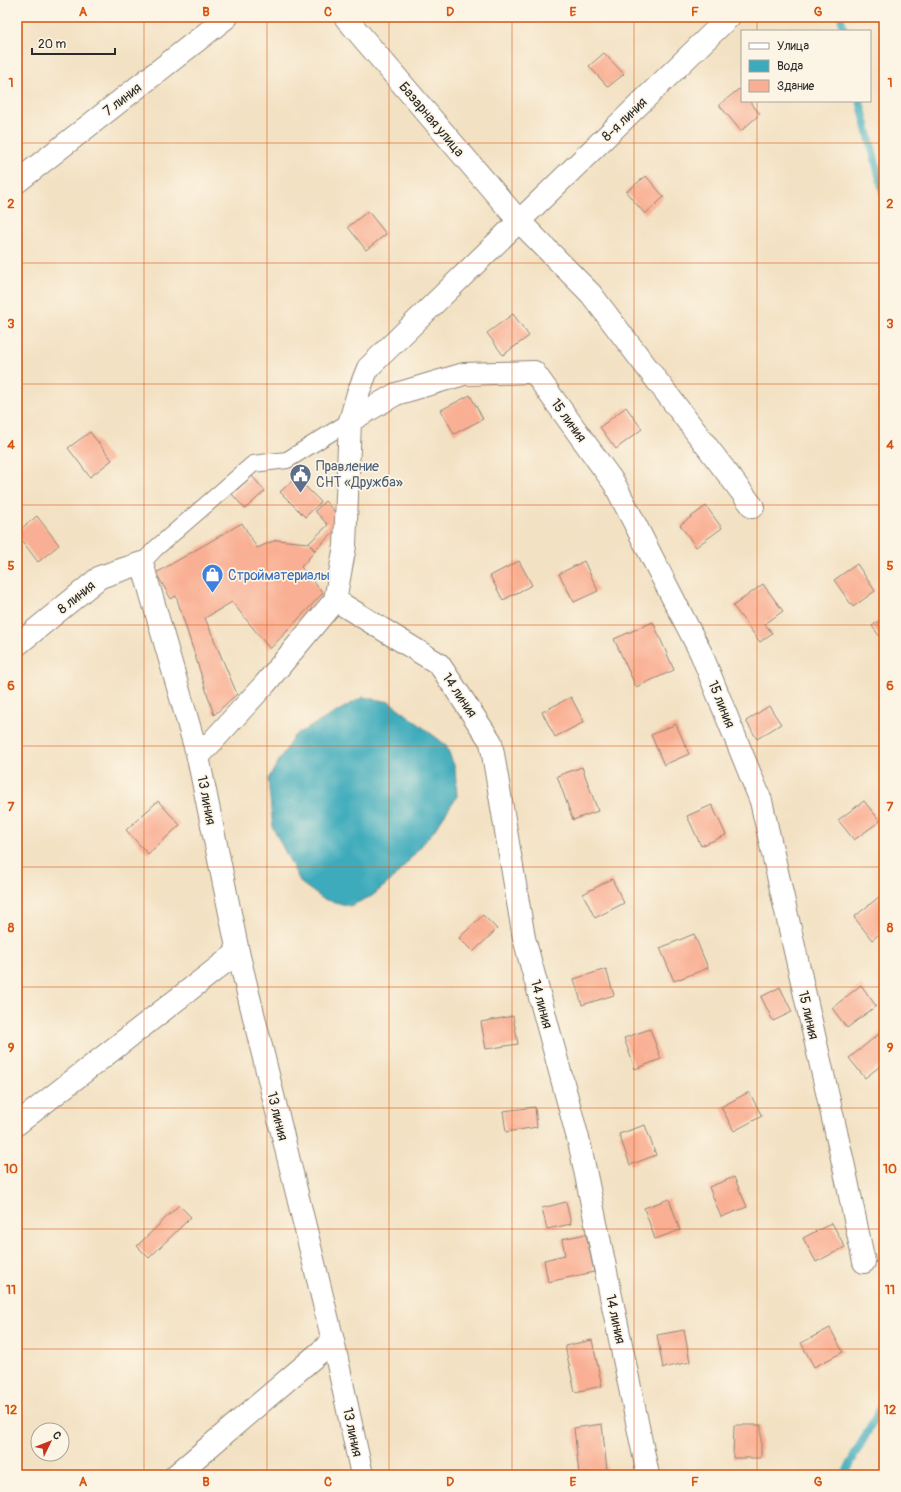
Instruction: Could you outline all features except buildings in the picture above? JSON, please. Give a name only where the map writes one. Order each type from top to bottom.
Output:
[{"type":"street","name":"7 линия","points":[[17,182],[227,17]]},
{"type":"street","name":"Базарная улица","points":[[345,17],[519,221],[591,294],[754,507]]},
{"type":"street","name":"8-я линия","points":[[335,600],[345,546],[350,421],[358,393],[368,368],[729,17]]},
{"type":"street","name":"15 линия","points":[[350,421],[396,394],[464,374],[534,372],[614,483],[701,652],[761,802],[844,1167],[864,1262]]},
{"type":"street","name":"8 линия","points":[[17,645],[100,577],[142,563]]},
{"type":"street","name":"13 линия","points":[[142,563],[198,757],[238,952],[333,1341],[362,1475]]},
{"type":"street","points":[[198,757],[265,684],[335,600]]},
{"type":"street","name":"14 линия","points":[[335,600],[439,664],[491,742],[524,938],[580,1146],[648,1475]]},
{"type":"street","points":[[17,1124],[238,952]]},
{"type":"street","points":[[176,1475],[333,1341]]},
{"type":"lane","points":[[142,563],[155,549],[253,464],[286,460],[350,421]]},
{"type":"water","points":[[363,697],[390,702],[446,745],[455,768],[457,796],[433,832],[394,878],[372,896],[350,906],[323,899],[301,883],[273,828],[268,779],[294,736]]},
{"type":"waterway","points":[[841,17],[844,30]]},
{"type":"waterway","points":[[860,102],[884,195]]},
{"type":"waterway","points":[[845,1475],[884,1402]]},
{"type":"place","name":"Правление СНТ «Дружба»","points":[[301,494]]},
{"type":"place","name":"Стройматериалы","points":[[212,594]]}]
